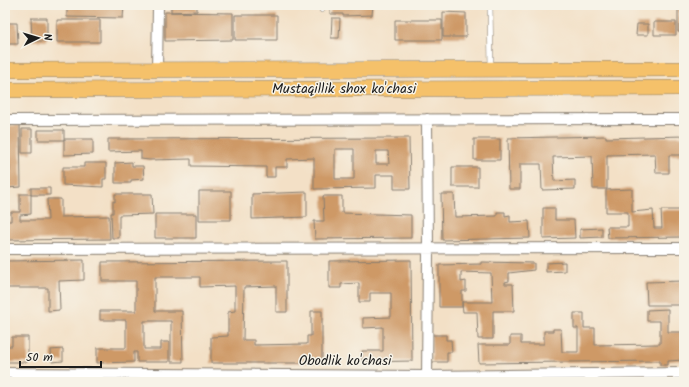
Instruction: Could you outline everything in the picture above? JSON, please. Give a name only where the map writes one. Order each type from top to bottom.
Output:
[{"type":"main road","name":"Mustaqillik shox ko'chasi","points":[[5,70],[158,71],[684,69]]},
{"type":"main road","points":[[362,88],[363,70]]},
{"type":"main road","name":"Mustaqillik shox ko'chasi","points":[[5,90],[684,88]]},
{"type":"street","points":[[158,5],[158,71]]},
{"type":"street","points":[[5,120],[684,118]]},
{"type":"street","points":[[427,119],[427,379]]},
{"type":"street","points":[[5,249],[428,250],[684,248]]},
{"type":"street","name":"Obodlik ko'chasi","points":[[5,373],[427,379],[684,373]]},
{"type":"lane","points":[[490,5],[492,70]]},
{"type":"building","points":[[67,5],[124,5],[123,18],[67,17]]},
{"type":"building","points":[[171,5],[197,5],[197,11],[171,12]]},
{"type":"building","points":[[330,5],[373,5],[372,15],[343,16],[343,14],[330,14]]},
{"type":"building","points":[[678,5],[684,5],[684,32],[678,32]]},
{"type":"building","points":[[165,12],[233,13],[233,40],[165,41]]},
{"type":"building","points":[[443,12],[466,13],[466,37],[443,37]]},
{"type":"building","points":[[235,15],[277,15],[277,40],[235,40]]},
{"type":"building","points":[[31,18],[47,18],[47,41],[32,41]]},
{"type":"building","points":[[332,18],[340,18],[339,38],[331,38]]},
{"type":"building","points":[[57,20],[100,20],[100,42],[57,42]]},
{"type":"building","points":[[395,20],[442,20],[442,40],[395,40]]},
{"type":"building","points":[[654,22],[676,22],[676,35],[654,35]]},
{"type":"building","points":[[5,23],[17,23],[18,44],[5,44]]},
{"type":"building","points":[[637,24],[648,24],[648,35],[636,35]]},
{"type":"building","points":[[20,125],[21,187],[5,188],[5,171],[10,171],[9,152],[5,152],[5,126]]},
{"type":"building","points":[[22,129],[32,129],[32,153],[22,153]]},
{"type":"building","points":[[38,130],[64,130],[64,140],[38,140]]},
{"type":"building","points":[[606,136],[606,138],[684,136],[684,155],[669,155],[669,173],[656,173],[655,154],[607,155],[607,189],[593,189],[592,156],[553,157],[554,181],[575,180],[575,189],[542,190],[541,164],[520,164],[520,189],[509,189],[508,138]]},
{"type":"building","points":[[409,138],[410,189],[394,189],[394,175],[376,175],[376,188],[314,189],[314,158],[287,159],[287,167],[275,167],[275,177],[266,177],[266,167],[191,166],[191,159],[149,160],[141,159],[141,151],[108,152],[108,139]],"holes":[[[335,149],[354,149],[354,179],[335,179]],[[376,151],[388,151],[389,164],[376,164]]]},
{"type":"building","points":[[64,139],[93,139],[93,154],[64,155]]},
{"type":"building","points":[[474,139],[500,139],[500,160],[474,160]]},
{"type":"building","points":[[132,162],[132,166],[143,166],[144,179],[131,180],[131,183],[115,183],[115,163]]},
{"type":"building","points":[[84,163],[106,163],[106,179],[103,179],[103,187],[63,185],[63,167],[84,167]]},
{"type":"building","points":[[452,167],[478,167],[478,187],[452,187]]},
{"type":"building","points":[[31,188],[50,188],[50,195],[31,195]]},
{"type":"building","points":[[632,189],[632,212],[653,210],[654,228],[662,228],[661,210],[684,210],[684,237],[608,238],[607,227],[628,227],[628,212],[606,212],[606,190]]},
{"type":"building","points":[[199,191],[231,191],[231,220],[199,220]]},
{"type":"building","points":[[307,192],[307,217],[252,219],[252,194]]},
{"type":"building","points":[[20,194],[31,194],[31,214],[20,215],[20,220],[48,220],[47,199],[61,199],[61,217],[109,216],[110,239],[5,240],[5,221],[11,221],[11,212],[20,212]]},
{"type":"building","points":[[115,194],[152,194],[153,214],[119,215],[119,238],[112,238],[111,213],[113,213],[113,201],[115,202]]},
{"type":"building","points":[[441,194],[454,194],[455,217],[497,216],[497,212],[505,212],[505,216],[510,215],[510,222],[529,221],[530,238],[442,240]]},
{"type":"building","points":[[323,196],[342,196],[342,213],[411,215],[411,238],[315,239],[314,221],[324,221]]},
{"type":"building","points":[[543,208],[555,208],[555,220],[574,220],[575,238],[543,239]]},
{"type":"building","points":[[155,214],[196,214],[196,238],[155,238]]},
{"type":"building","points":[[602,228],[602,237],[580,238],[580,229]]},
{"type":"building","points":[[84,260],[84,280],[59,281],[60,310],[48,311],[48,288],[5,288],[5,261]]},
{"type":"building","points":[[411,260],[412,361],[362,362],[362,351],[383,351],[383,327],[363,328],[363,318],[391,317],[391,293],[370,293],[370,302],[359,302],[359,283],[341,284],[341,288],[329,288],[329,261]]},
{"type":"building","points":[[287,261],[287,312],[276,312],[276,286],[244,287],[243,340],[254,340],[254,345],[307,344],[307,336],[311,336],[311,311],[322,311],[322,363],[211,363],[211,337],[228,336],[228,312],[235,311],[235,286],[200,287],[200,277],[155,277],[155,311],[182,311],[183,362],[171,362],[171,321],[144,321],[144,349],[161,349],[161,342],[169,342],[169,362],[137,362],[137,352],[134,352],[134,362],[97,363],[97,348],[126,348],[126,320],[100,320],[100,311],[136,311],[136,281],[102,281],[102,262]]},
{"type":"building","points":[[481,262],[534,263],[534,270],[509,273],[509,281],[505,282],[505,284],[513,284],[514,311],[493,311],[493,339],[478,339],[477,312],[463,312],[462,302],[462,307],[439,307],[439,265],[481,264]],"holes":[[[461,272],[491,273],[492,302],[462,302],[462,291],[466,291],[466,281],[461,282]]]},
{"type":"building","points":[[565,262],[565,271],[546,272],[546,263]]},
{"type":"building","points":[[683,281],[683,305],[647,305],[646,282]]},
{"type":"building","points":[[668,309],[668,332],[684,332],[684,360],[668,361],[668,365],[660,365],[660,361],[479,363],[478,345],[510,345],[510,336],[521,336],[521,344],[544,344],[544,331],[553,331],[553,329],[561,329],[562,352],[578,352],[578,328],[574,328],[574,313],[584,313],[584,328],[595,328],[595,345],[660,344],[660,321],[647,321],[647,310]]},
{"type":"building","points":[[431,335],[446,335],[446,340],[451,340],[452,352],[447,352],[447,362],[432,362]]},
{"type":"building","points":[[12,337],[28,337],[28,362],[5,362],[5,346],[12,346]]},
{"type":"building","points":[[63,349],[63,361],[52,362],[51,350]]}]
